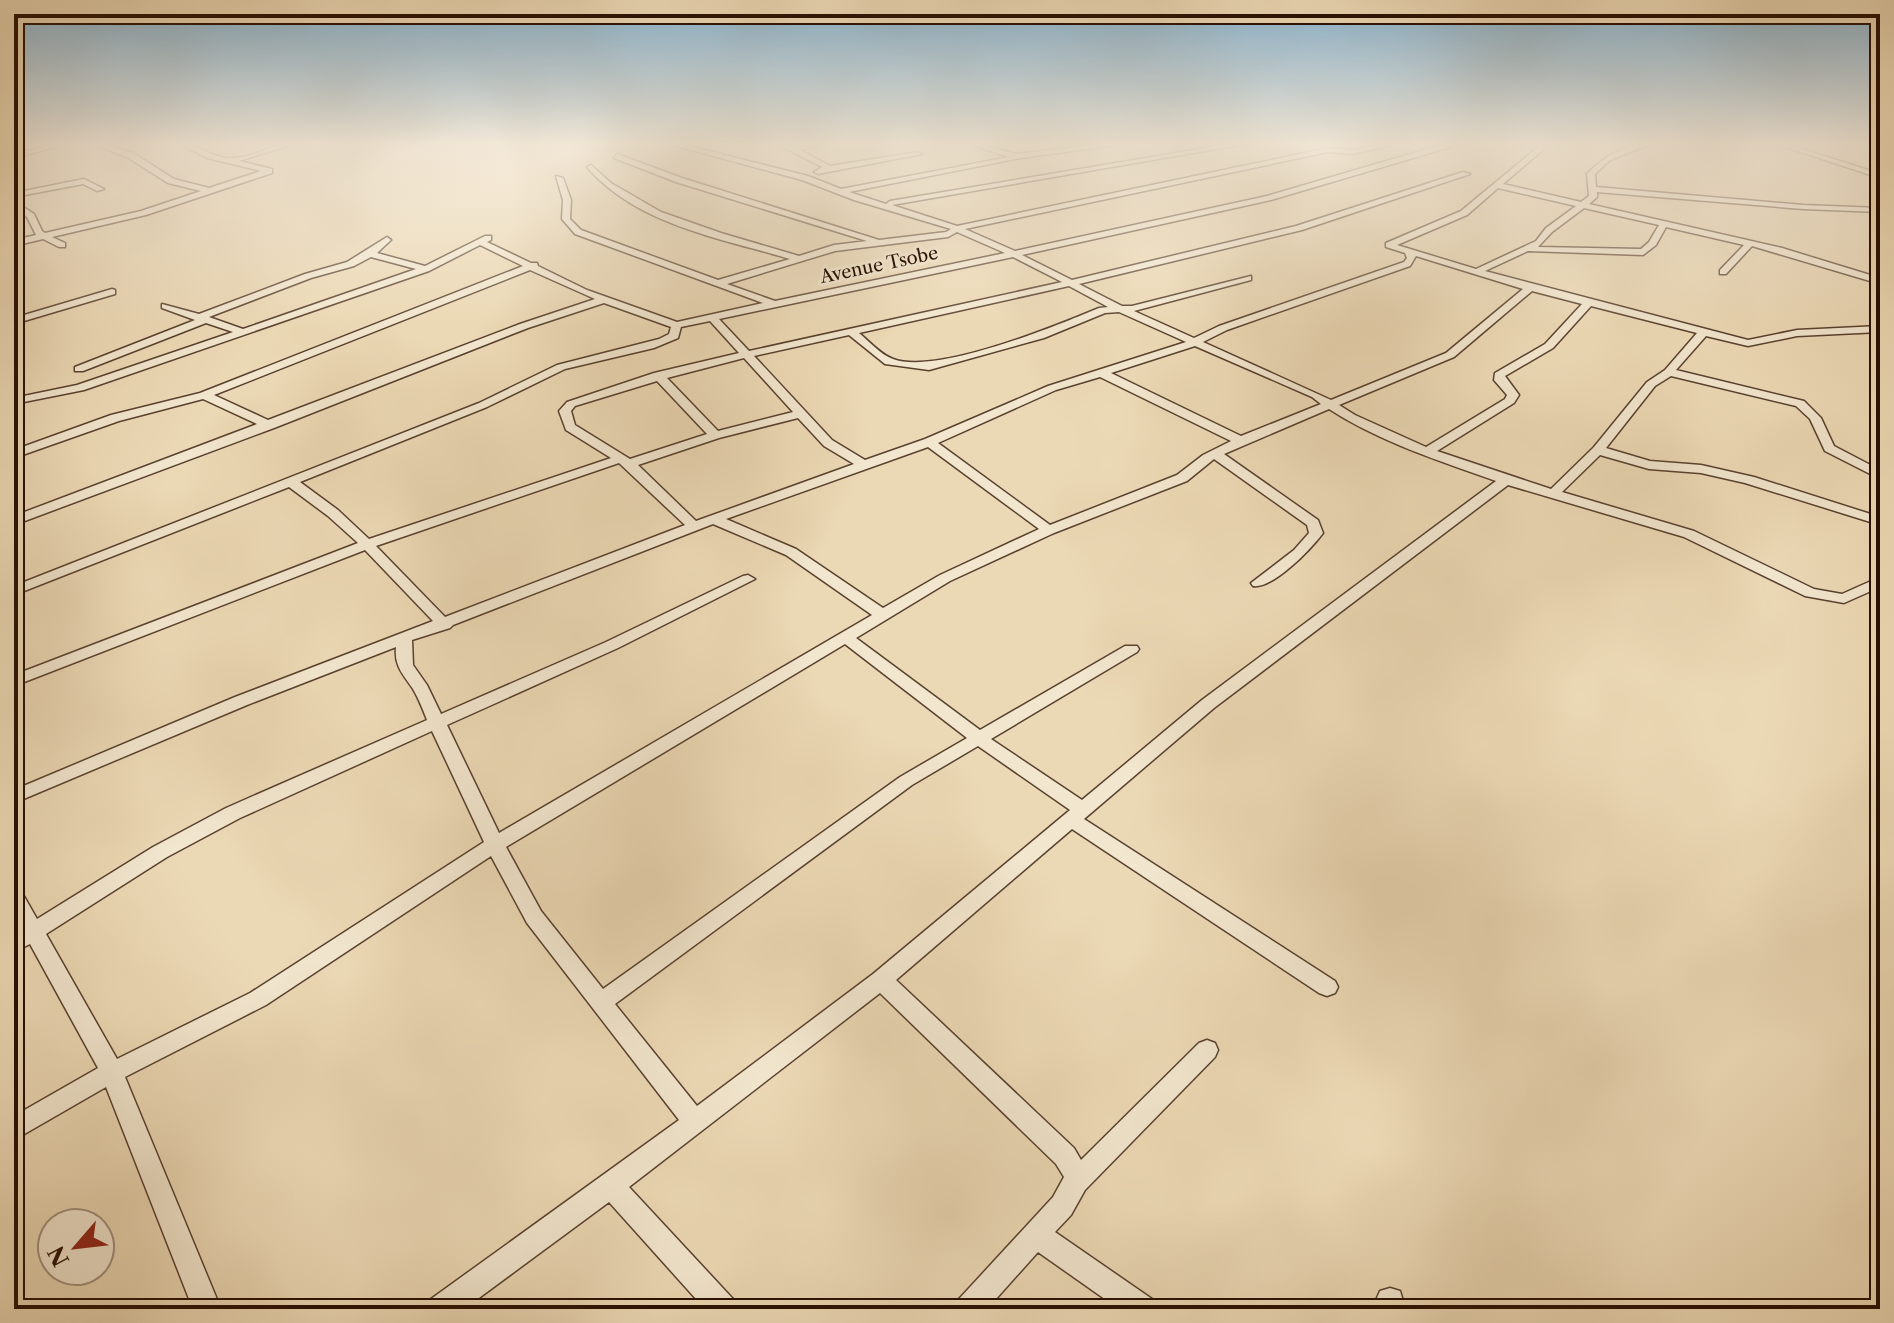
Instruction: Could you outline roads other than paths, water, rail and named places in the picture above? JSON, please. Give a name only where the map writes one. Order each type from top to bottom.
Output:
[{"type":"street","points":[[16,205],[31,216],[38,233],[62,245]]},
{"type":"street","points":[[14,243],[48,237],[163,205]]},
{"type":"street","points":[[567,205],[566,219],[578,232],[772,304]]},
{"type":"street","points":[[635,205],[801,259]]},
{"type":"street","points":[[758,205],[881,243]]},
{"type":"street","points":[[888,205],[958,228],[1120,309],[1194,340],[1427,452],[1506,480],[1689,534],[1824,596],[1851,598],[1861,588],[1880,581]]},
{"type":"street","points":[[719,283],[834,248],[948,234],[958,228],[1068,205]]},
{"type":"street","name":"Avenue Tsobe","points":[[676,325],[1012,253],[1116,234],[1238,205]]},
{"type":"street","points":[[694,526],[624,462],[570,427],[565,411],[571,404],[658,375],[1072,283],[1299,228],[1371,205]]},
{"type":"street","points":[[1472,205],[1448,222],[1388,244],[1410,257],[1757,343],[1797,333],[1880,329]]},
{"type":"street","points":[[1476,272],[1529,249],[1583,205],[1749,244],[1880,281]]},
{"type":"street","points":[[1777,205],[1880,210]]},
{"type":"street","points":[[14,219],[31,216]]},
{"type":"street","points":[[1529,249],[1643,252],[1653,243],[1664,223]]},
{"type":"street","points":[[14,401],[80,388],[426,269],[493,235]]},
{"type":"street","points":[[79,369],[308,276],[326,274],[373,255],[387,240]]},
{"type":"street","points":[[14,591],[483,405],[548,372],[663,342],[674,336],[676,325],[605,299],[482,243]]},
{"type":"street","points":[[1723,272],[1749,244]]},
{"type":"street","points":[[373,255],[426,269]]},
{"type":"street","points":[[14,797],[241,701],[405,641],[694,526],[929,442],[1052,388],[1194,340],[1410,257]]},
{"type":"street","points":[[14,454],[115,418],[204,395],[534,265]]},
{"type":"street","points":[[850,331],[889,362],[929,367],[1040,336],[1103,310],[1132,309],[1248,278]]},
{"type":"street","points":[[14,1129],[112,1072],[258,999],[495,844],[945,578],[1049,530],[1182,478],[1215,454],[1241,441],[1450,355],[1530,288]]},
{"type":"street","points":[[14,321],[112,292]]},
{"type":"street","points":[[14,521],[524,326],[605,299]]},
{"type":"street","points":[[1427,452],[1510,401],[1513,395],[1499,375],[1549,346],[1589,302]]},
{"type":"street","points":[[166,306],[242,332]]},
{"type":"street","points":[[712,317],[828,443],[864,465]]},
{"type":"street","points":[[1553,494],[1598,450],[1651,384],[1669,372],[1704,332]]},
{"type":"street","points":[[1669,372],[1800,403],[1815,418],[1829,448],[1880,475]]},
{"type":"street","points":[[1102,373],[1241,441]]},
{"type":"street","points":[[658,375],[715,435]]},
{"type":"street","points":[[204,395],[270,425]]},
{"type":"street","points":[[14,681],[365,545],[624,462],[800,414]]},
{"type":"street","points":[[929,442],[1049,530]]},
{"type":"street","points":[[1598,450],[1649,465],[1701,469],[1749,480],[1880,521]]},
{"type":"street","points":[[1215,454],[1313,523],[1316,533],[1299,553],[1258,583]]},
{"type":"street","points":[[441,1309],[611,1186],[881,980],[1208,704],[1506,480]]},
{"type":"street","points":[[291,482],[308,493],[365,545],[445,625]]},
{"type":"street","points":[[714,519],[791,552],[882,615]]},
{"type":"street","points":[[14,944],[160,852],[233,813],[612,645],[748,579]]},
{"type":"street","points":[[845,637],[1076,814],[1327,987]]},
{"type":"street","points":[[405,641],[401,656],[407,674],[419,685],[435,723],[534,917],[694,1121]]},
{"type":"street","points":[[602,1002],[906,781],[1131,649]]},
{"type":"street","points":[[14,896],[112,1072],[207,1309]]},
{"type":"street","points":[[881,980],[1065,1156],[1073,1165],[1077,1181]]},
{"type":"street","points":[[969,1309],[1038,1236],[1077,1181],[1207,1050]]},
{"type":"street","points":[[611,1186],[723,1309]]},
{"type":"street","points":[[1038,1236],[1142,1309]]}]
